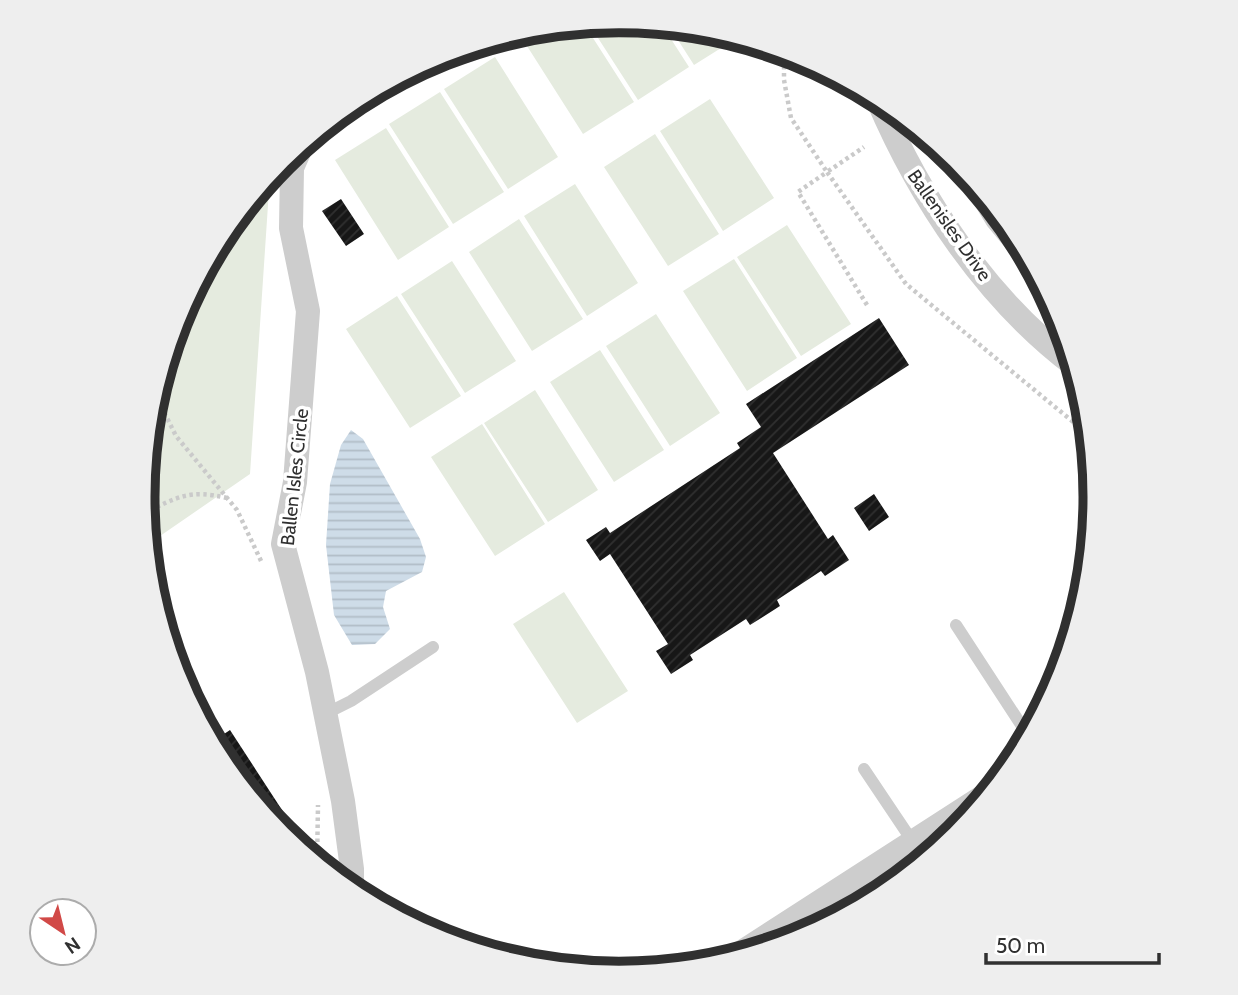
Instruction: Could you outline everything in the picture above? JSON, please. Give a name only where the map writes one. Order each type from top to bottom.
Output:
[{"type":"street","name":"Ballenisles Drive","points":[[885,117],[904,160],[963,251],[1013,312],[1060,353]]},
{"type":"street","name":"Ballen Isles Circle","points":[[293,167],[291,228],[308,311],[295,482],[283,544],[325,714],[343,801],[352,878]]},
{"type":"street","points":[[814,918],[919,850],[938,835]]},
{"type":"lane","points":[[956,625],[1023,727]]},
{"type":"lane","points":[[325,714],[351,701],[433,647]]},
{"type":"lane","points":[[864,769],[919,850]]},
{"type":"path","points":[[784,64],[791,118],[906,284],[1077,425]]},
{"type":"path","points":[[864,147],[798,191],[867,305]]},
{"type":"path","points":[[163,411],[176,436],[237,510],[264,570]]},
{"type":"path","points":[[155,508],[200,492],[228,498]]},
{"type":"path","points":[[317,850],[318,796]]},
{"type":"shaded area","points":[[590,34],[634,102],[583,134],[525,43]]},
{"type":"shaded area","points":[[595,34],[669,36],[689,67],[638,100]]},
{"type":"shaded area","points":[[676,37],[725,46],[694,65]]},
{"type":"shaded area","points":[[495,57],[558,157],[508,189],[444,89]]},
{"type":"shaded area","points":[[440,92],[504,192],[453,224],[389,124]]},
{"type":"shaded area","points":[[710,99],[774,198],[723,231],[660,131]]},
{"type":"shaded area","points":[[386,128],[449,227],[398,260],[335,160]]},
{"type":"shaded area","points":[[655,134],[719,234],[668,266],[604,167]]},
{"type":"shaded area","points":[[575,184],[638,283],[587,316],[524,216]]},
{"type":"shaded area","points":[[269,192],[250,474],[157,538],[155,498],[159,437],[179,348],[217,265]]},
{"type":"shaded area","points":[[519,219],[583,319],[532,351],[469,252]]},
{"type":"shaded area","points":[[787,225],[851,324],[801,356],[737,257]]},
{"type":"shaded area","points":[[734,259],[797,358],[747,391],[683,291]]},
{"type":"shaded area","points":[[452,261],[516,361],[465,393],[401,294]]},
{"type":"shaded area","points":[[397,296],[461,396],[410,428],[346,329]]},
{"type":"shaded area","points":[[656,314],[720,413],[670,446],[606,346]]},
{"type":"shaded area","points":[[600,350],[664,450],[614,482],[550,382]]},
{"type":"shaded area","points":[[535,390],[598,490],[548,522],[484,423]]},
{"type":"shaded area","points":[[482,424],[545,524],[495,556],[431,457]]},
{"type":"shaded area","points":[[351,430],[363,439],[420,539],[426,557],[422,572],[386,591],[383,607],[390,629],[375,644],[352,645],[334,615],[326,545],[330,484],[341,445]]},
{"type":"shaded area","points":[[564,592],[628,691],[577,723],[513,624]]},
{"type":"building","points":[[341,199],[364,234],[346,246],[322,211]]},
{"type":"building","points":[[879,318],[909,365],[773,453],[828,539],[833,535],[849,560],[825,576],[821,571],[777,600],[780,606],[750,625],[746,619],[690,655],[693,660],[671,674],[656,651],[668,644],[610,554],[600,561],[586,540],[606,527],[610,533],[740,448],[737,443],[761,427],[746,404]]},
{"type":"building","points":[[874,494],[889,517],[869,531],[854,508]]},
{"type":"building","points":[[230,730],[295,830],[251,780],[221,736]]}]
